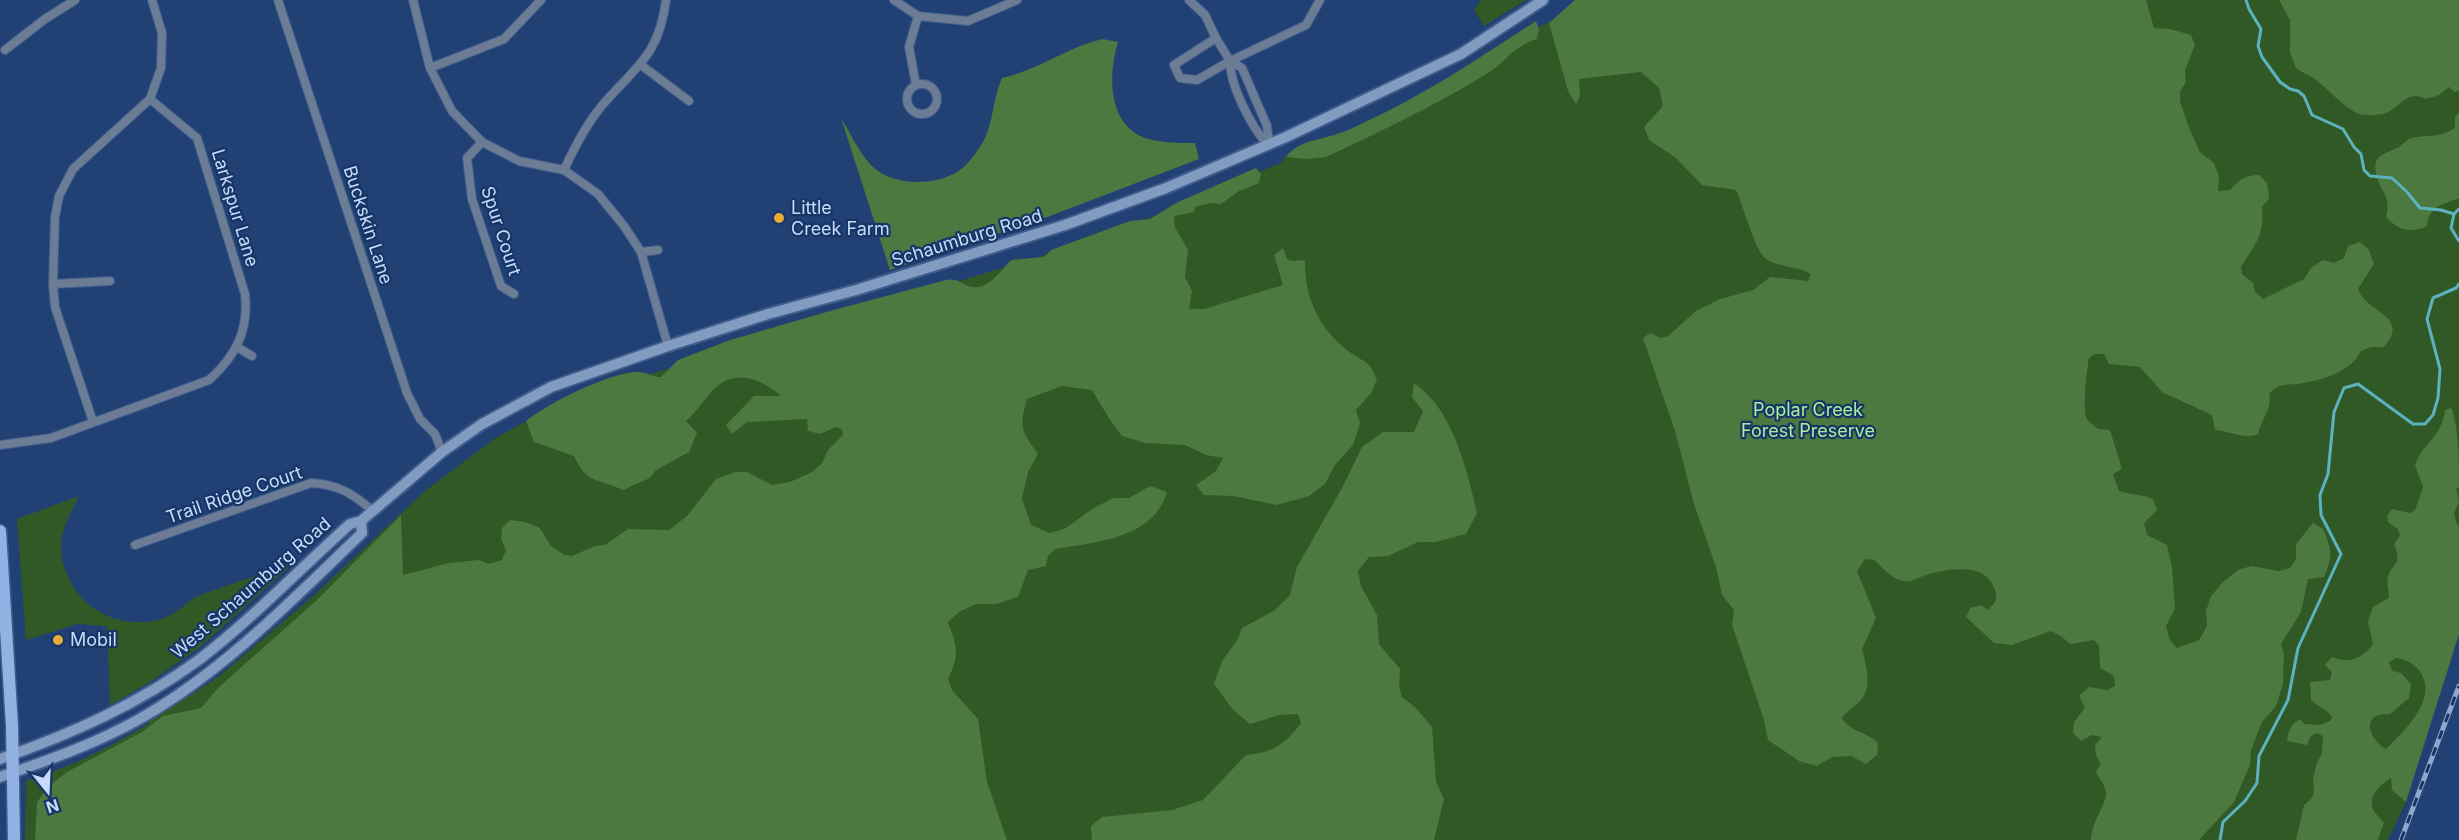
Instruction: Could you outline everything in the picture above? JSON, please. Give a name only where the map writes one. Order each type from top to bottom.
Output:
[{"type":"main road","name":"Schaumburg Road","points":[[397,489],[442,452],[482,424],[551,387],[668,346],[1065,225],[1166,188],[1269,145],[1461,54],[1543,0]]},
{"type":"main road","name":"West Schaumburg Road","points":[[0,759],[95,722],[161,685],[228,635],[350,524],[361,521],[397,489]]},
{"type":"main road","name":"West Schaumburg Road","points":[[0,777],[69,753],[113,733],[194,684],[264,625],[362,533],[361,521]]},
{"type":"main road","points":[[0,531],[13,754],[14,840]]},
{"type":"street","points":[[5,50],[45,19],[75,0]]},
{"type":"street","points":[[93,422],[62,330],[52,284],[55,217],[59,196],[73,169],[150,99],[161,68],[162,33],[152,0]]},
{"type":"street","name":"Buckskin Lane","points":[[278,0],[407,393],[420,419],[435,434],[442,452]]},
{"type":"street","points":[[413,0],[430,68],[452,111],[482,142],[519,161],[564,170],[598,194],[624,226],[641,252],[668,346]]},
{"type":"street","points":[[430,68],[504,39],[541,0]]},
{"type":"street","points":[[564,170],[576,145],[595,115],[641,65],[660,34],[666,0]]},
{"type":"street","points":[[894,0],[918,16],[968,21],[1017,0]]},
{"type":"street","points":[[1190,0],[1205,15],[1230,61],[1242,68],[1267,126],[1269,145]]},
{"type":"street","points":[[1216,38],[1174,64],[1180,78],[1197,80],[1230,61],[1306,25],[1320,0]]},
{"type":"street","points":[[916,86],[909,47],[918,16]]},
{"type":"street","points":[[1230,61],[1230,74],[1256,132],[1269,145]]},
{"type":"street","points":[[641,65],[689,101]]},
{"type":"street","name":"Larkspur Lane","points":[[0,445],[51,438],[209,380],[225,366],[244,331],[247,310],[245,294],[197,138],[150,99]]},
{"type":"street","name":"Spur Court","points":[[482,142],[467,158],[472,199],[501,286],[514,294]]},
{"type":"street","points":[[641,252],[658,250]]},
{"type":"street","points":[[52,284],[110,281]]},
{"type":"street","points":[[237,347],[252,356]]},
{"type":"street","name":"Trail Ridge Court","points":[[135,545],[311,483],[341,488],[356,496],[372,511]]},
{"type":"green space","points":[[1481,0],[1526,0],[1484,26],[1474,10]]},
{"type":"green space","points":[[1575,0],[2146,0],[2154,28],[2170,29],[2191,35],[2195,45],[2185,70],[2186,82],[2180,91],[2180,101],[2200,152],[2214,163],[2219,176],[2218,191],[2230,190],[2236,183],[2254,175],[2259,175],[2267,183],[2269,199],[2262,207],[2260,233],[2255,246],[2241,267],[2242,274],[2253,283],[2255,292],[2263,299],[2304,279],[2311,268],[2323,260],[2334,263],[2344,258],[2348,246],[2360,242],[2369,250],[2374,264],[2358,289],[2370,304],[2390,321],[2393,328],[2391,336],[2384,347],[2371,347],[2361,351],[2351,364],[2337,373],[2312,381],[2277,387],[2269,394],[2268,409],[2258,434],[2253,436],[2215,430],[2212,415],[2162,392],[2140,367],[2109,364],[2104,354],[2095,354],[2089,358],[2085,390],[2086,415],[2098,429],[2110,430],[2122,469],[2113,474],[2119,491],[2153,499],[2157,510],[2144,523],[2147,535],[2167,545],[2172,567],[2175,608],[2166,626],[2170,640],[2177,648],[2199,640],[2207,626],[2206,611],[2211,596],[2238,570],[2251,566],[2279,571],[2290,568],[2296,559],[2296,544],[2313,523],[2323,529],[2330,548],[2329,564],[2324,577],[2308,579],[2301,612],[2281,644],[2284,653],[2283,684],[2276,706],[2262,722],[2251,750],[2250,765],[2234,802],[2199,840],[2091,840],[2093,826],[2106,797],[2105,788],[2096,771],[2101,764],[2096,755],[2095,745],[2102,737],[2092,735],[2081,741],[2073,733],[2074,722],[2085,708],[2079,696],[2089,687],[2107,690],[2115,686],[2114,676],[2100,668],[2099,646],[2094,640],[2070,644],[2051,631],[2012,645],[1994,643],[1966,617],[1970,608],[1981,605],[1988,610],[1996,598],[1990,581],[1975,571],[1955,569],[1907,581],[1891,576],[1874,560],[1865,559],[1857,571],[1876,618],[1862,649],[1867,676],[1864,696],[1842,718],[1850,727],[1878,743],[1877,755],[1866,764],[1851,756],[1832,757],[1817,766],[1799,761],[1768,740],[1764,720],[1732,625],[1734,610],[1722,595],[1716,567],[1694,504],[1675,431],[1643,338],[1650,333],[1661,338],[1668,336],[1696,311],[1720,299],[1753,290],[1770,277],[1808,281],[1811,274],[1766,259],[1754,238],[1736,190],[1702,185],[1676,158],[1649,140],[1644,127],[1663,106],[1659,88],[1641,72],[1579,79],[1580,96],[1576,104],[1568,91],[1549,23]]},
{"type":"green space","name":"Poplar Creek Forest Preserve","points":[[1598,0],[2459,0],[2459,634],[2402,798],[2406,802],[2388,840],[25,840],[26,781],[74,763],[120,741],[149,723],[146,712],[189,696],[218,677],[312,597],[425,491],[494,439],[564,400],[1102,238],[1283,162],[1283,157],[1296,156],[1333,139],[1411,100],[1530,31]]},
{"type":"green space","points":[[2279,0],[2459,0],[2459,91],[2455,92],[2449,87],[2439,95],[2426,99],[2419,96],[2409,97],[2384,114],[2357,113],[2312,77],[2296,68],[2290,52],[2290,20]]},
{"type":"green space","points":[[1536,21],[1539,29],[1537,39],[1523,45],[1494,69],[1449,96],[1326,157],[1307,159],[1286,157],[1297,147],[1345,131],[1384,113],[1450,76]]},
{"type":"green space","points":[[1103,39],[1118,42],[1112,84],[1118,111],[1125,123],[1148,139],[1195,143],[1199,159],[1050,216],[890,270],[841,118],[864,157],[874,168],[884,174],[895,179],[920,182],[945,178],[965,166],[982,144],[989,128],[1002,78],[1028,70],[1077,47]]},
{"type":"green space","points":[[2459,112],[2459,198],[2434,209],[2427,226],[2416,230],[2400,228],[2386,217],[2388,204],[2376,173],[2376,162],[2380,156],[2399,147],[2409,139],[2442,134],[2455,128],[2455,118]]},
{"type":"green space","points":[[1256,168],[1261,174],[1259,183],[1239,191],[1221,204],[1211,203],[1195,207],[1194,212],[1174,216],[1175,227],[1188,250],[1185,277],[1192,291],[1189,309],[1204,309],[1283,285],[1274,255],[1283,248],[1287,259],[1305,260],[1307,287],[1323,324],[1340,344],[1369,365],[1377,379],[1372,392],[1356,410],[1360,423],[1353,445],[1335,465],[1325,484],[1309,496],[1277,505],[1233,496],[1204,495],[1196,485],[1216,471],[1223,458],[1206,455],[1185,445],[1145,443],[1122,436],[1092,390],[1062,386],[1027,399],[1023,428],[1038,454],[1028,472],[1022,499],[1031,525],[1050,533],[1066,528],[1092,509],[1113,498],[1129,498],[1150,486],[1167,492],[1160,508],[1136,529],[1105,540],[1055,549],[1048,556],[1046,566],[1028,570],[1018,597],[996,604],[976,604],[959,612],[948,622],[956,657],[948,679],[952,690],[978,719],[987,782],[1007,840],[35,840],[37,802],[50,785],[67,772],[142,732],[163,716],[201,708],[219,687],[318,599],[401,515],[403,575],[449,563],[479,560],[489,564],[502,560],[506,550],[501,539],[502,528],[510,520],[525,522],[540,528],[550,545],[564,555],[572,556],[595,546],[605,545],[628,529],[669,530],[687,516],[716,479],[735,472],[747,472],[772,485],[790,482],[812,472],[822,463],[828,450],[843,435],[842,429],[836,427],[820,434],[808,431],[807,419],[747,422],[732,434],[726,425],[754,396],[781,396],[757,381],[748,378],[731,379],[714,389],[686,421],[697,433],[689,452],[656,470],[650,478],[623,490],[589,476],[574,456],[534,442],[526,421],[563,398],[623,374],[639,372],[661,377],[678,360],[730,340],[830,311],[946,280],[955,280],[968,286],[981,286],[993,279],[1011,260],[1044,257],[1051,250],[1130,221],[1150,219],[1176,203]]},
{"type":"green space","points":[[1414,383],[1439,408],[1448,424],[1463,460],[1477,513],[1466,534],[1435,542],[1418,542],[1388,556],[1369,557],[1358,571],[1361,586],[1377,615],[1379,644],[1400,669],[1399,685],[1402,697],[1415,707],[1432,727],[1436,782],[1444,799],[1434,840],[1092,840],[1091,826],[1102,817],[1172,810],[1203,800],[1246,755],[1271,750],[1278,746],[1301,723],[1298,714],[1279,715],[1250,724],[1233,710],[1214,684],[1222,661],[1238,639],[1242,628],[1275,610],[1290,595],[1297,567],[1343,486],[1362,447],[1383,432],[1414,432],[1423,411],[1412,397]]},
{"type":"green space","points":[[2451,408],[2454,416],[2458,446],[2459,487],[2456,488],[2459,502],[2454,513],[2457,525],[2459,525],[2459,634],[2406,802],[2392,790],[2391,778],[2373,796],[2374,811],[2384,823],[2378,840],[2296,840],[2304,805],[2312,798],[2314,792],[2313,780],[2316,765],[2322,753],[2323,736],[2316,733],[2310,737],[2307,745],[2287,741],[2289,731],[2300,719],[2304,724],[2320,725],[2330,721],[2332,717],[2330,714],[2311,700],[2310,682],[2330,680],[2332,672],[2325,665],[2332,657],[2344,660],[2355,659],[2373,644],[2368,622],[2373,607],[2389,598],[2387,579],[2398,556],[2394,544],[2400,536],[2398,529],[2388,522],[2387,516],[2392,509],[2410,513],[2415,510],[2423,487],[2415,465],[2423,450],[2437,433],[2445,410]],"holes":[[[2396,658],[2410,662],[2417,668],[2424,679],[2425,690],[2418,712],[2386,749],[2375,739],[2370,727],[2374,717],[2390,714],[2409,698],[2411,684],[2401,673],[2392,671],[2389,662]]]},
{"type":"green space","points":[[79,496],[61,540],[66,573],[80,596],[89,605],[123,621],[148,622],[161,619],[171,615],[200,595],[296,561],[199,648],[147,684],[110,705],[107,626],[77,624],[26,640],[17,519]]},
{"type":"waterway","points":[[2246,0],[2261,29],[2258,46],[2262,57],[2280,82],[2304,96],[2312,115],[2343,129],[2361,154],[2364,170],[2370,176],[2392,178],[2420,208],[2454,214]]},
{"type":"waterway","points":[[2459,209],[2454,214],[2451,228],[2459,241]]},
{"type":"waterway","points":[[2220,840],[2223,822],[2245,801],[2257,783],[2259,756],[2288,700],[2298,648],[2341,554],[2321,515],[2320,495],[2328,474],[2334,412],[2344,388],[2358,384],[2413,424],[2425,424],[2433,415],[2438,398],[2440,369],[2427,319],[2433,298],[2456,288],[2459,284]]},
{"type":"railway","points":[[2401,840],[2459,686]]},
{"type":"place","name":"Little Creek Farm","points":[[779,218]]},
{"type":"place","name":"Mobil","points":[[58,640]]}]
